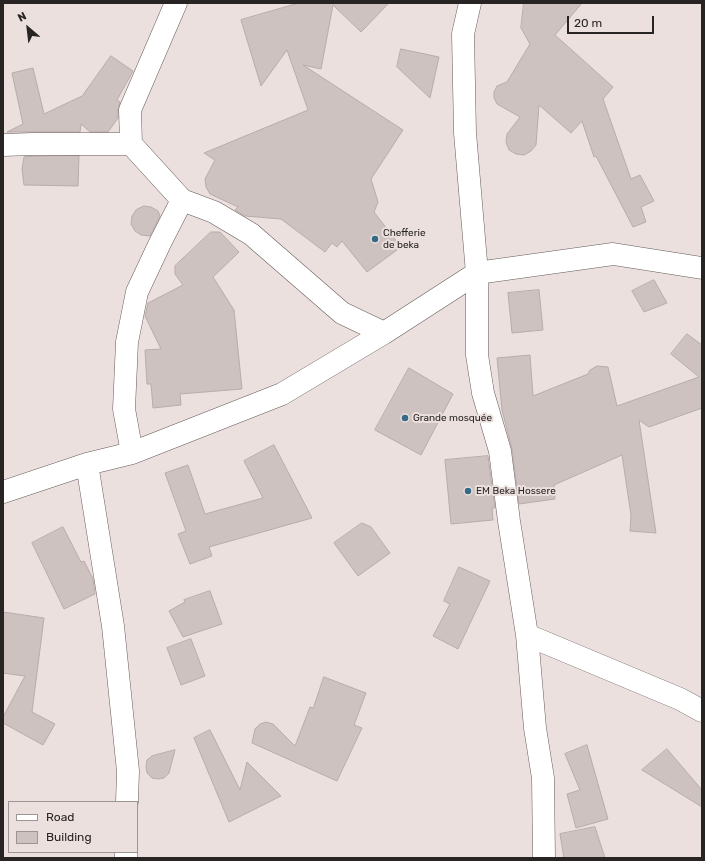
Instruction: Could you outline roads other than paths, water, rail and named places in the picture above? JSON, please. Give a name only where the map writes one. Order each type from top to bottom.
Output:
[{"type":"street","points":[[176,3],[130,110],[131,144],[182,200],[214,212],[251,234],[342,313],[384,333]]},
{"type":"street","points":[[470,3],[463,34],[465,133],[477,273],[478,355],[482,393],[500,451],[509,521],[527,635],[535,728],[543,778],[544,858]]},
{"type":"street","points":[[3,145],[131,144]]},
{"type":"street","points":[[132,453],[124,409],[127,342],[137,292],[182,200]]},
{"type":"street","points":[[3,492],[87,464],[132,453],[282,394],[384,333],[477,273],[614,254],[702,268]]},
{"type":"street","points":[[87,464],[113,626],[128,771],[127,801]]},
{"type":"street","points":[[527,635],[680,699],[702,711]]},
{"type":"place","name":"Chefferie de beka","points":[[375,239]]},
{"type":"place","name":"Grande mosquée","points":[[405,418]]},
{"type":"place","name":"EM Beka Hossere","points":[[468,491]]}]
